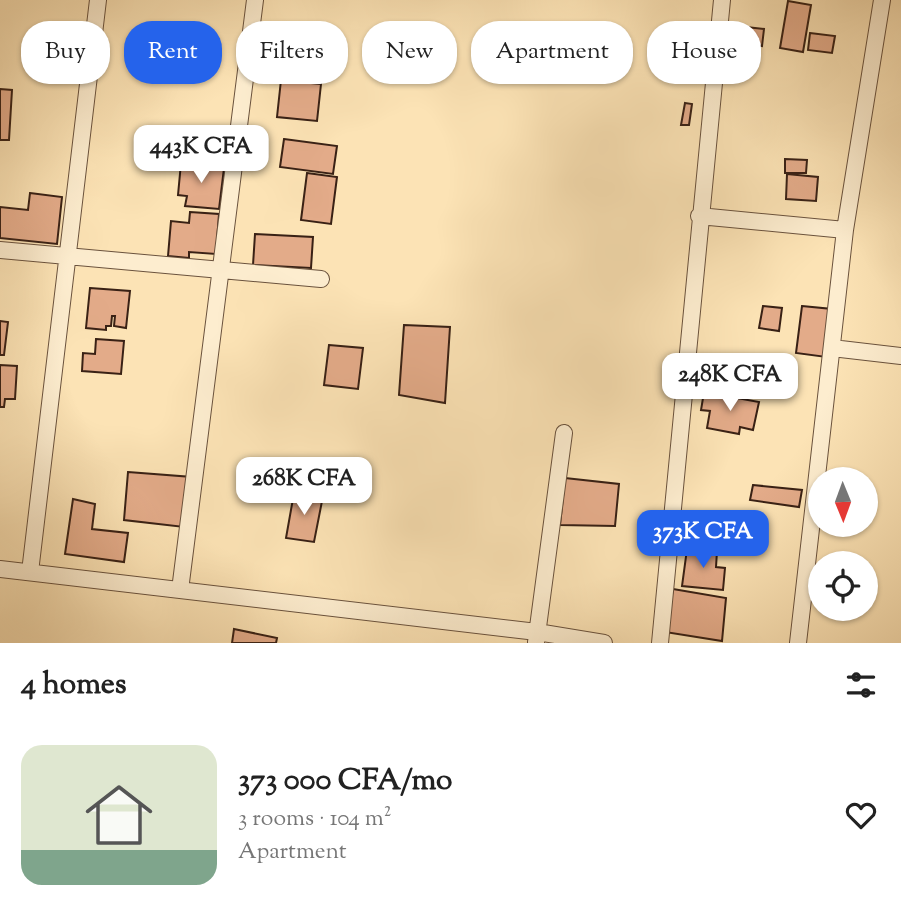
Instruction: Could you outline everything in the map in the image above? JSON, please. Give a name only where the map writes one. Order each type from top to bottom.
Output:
[{"type":"street","points":[[30,572],[66,256],[99,0]]},
{"type":"street","points":[[180,590],[255,0]]},
{"type":"street","points":[[660,643],[699,216],[722,0]]},
{"type":"street","points":[[798,643],[845,230],[882,0]]},
{"type":"street","points":[[699,216],[845,230]]},
{"type":"street","points":[[0,250],[321,279]]},
{"type":"street","points":[[832,348],[901,356]]},
{"type":"street","points":[[536,638],[564,433]]},
{"type":"street","points":[[0,569],[180,590],[536,638],[604,643]]},
{"type":"building","points":[[788,1],[811,5],[803,52],[780,48]]},
{"type":"building","points":[[761,29],[764,29],[761,46]]},
{"type":"building","points":[[810,33],[835,36],[832,53],[808,50]]},
{"type":"building","points":[[281,84],[321,84],[317,121],[277,117]]},
{"type":"building","points":[[0,89],[12,90],[9,140],[0,140]]},
{"type":"building","points":[[685,103],[692,104],[689,125],[681,125]]},
{"type":"building","points":[[284,139],[337,146],[333,174],[280,167]]},
{"type":"building","points":[[785,159],[807,160],[806,173],[785,173]]},
{"type":"building","points":[[181,163],[224,168],[219,209],[185,206],[187,196],[178,195]]},
{"type":"building","points":[[307,173],[337,177],[331,224],[301,220]]},
{"type":"building","points":[[787,174],[818,177],[816,201],[786,199]]},
{"type":"building","points":[[30,193],[62,197],[57,244],[0,238],[0,207],[28,210]]},
{"type":"building","points":[[190,212],[219,214],[216,254],[189,252],[189,258],[168,256],[171,221],[189,223]]},
{"type":"building","points":[[255,234],[313,237],[311,268],[253,265]]},
{"type":"building","points":[[90,288],[130,291],[126,328],[114,326],[115,316],[112,316],[111,326],[106,326],[106,330],[86,328]]},
{"type":"building","points":[[763,306],[782,308],[779,331],[759,328]]},
{"type":"building","points":[[802,306],[832,309],[826,357],[796,353]]},
{"type":"building","points":[[0,321],[8,322],[4,355],[0,355]]},
{"type":"building","points":[[404,325],[450,327],[445,403],[399,395]]},
{"type":"building","points":[[96,339],[124,341],[121,374],[82,371],[83,353],[95,354]]},
{"type":"building","points":[[329,345],[363,348],[358,389],[324,385]]},
{"type":"building","points":[[0,365],[17,366],[15,399],[5,399],[4,407],[0,407]]},
{"type":"building","points":[[704,392],[759,402],[753,430],[740,427],[739,434],[707,428],[710,411],[701,410]]},
{"type":"building","points":[[128,472],[192,477],[184,527],[124,520]]},
{"type":"building","points":[[565,478],[619,484],[615,526],[560,525]]},
{"type":"building","points":[[753,485],[802,490],[799,507],[750,500]]},
{"type":"building","points":[[294,493],[323,496],[314,542],[286,538]]},
{"type":"building","points":[[73,499],[95,504],[92,529],[128,533],[124,562],[65,554]]},
{"type":"building","points":[[687,549],[717,551],[716,567],[725,568],[723,590],[682,586]]},
{"type":"building","points":[[673,589],[726,598],[722,641],[665,632]]},
{"type":"building","points":[[234,629],[277,638],[276,643],[232,643]]}]
